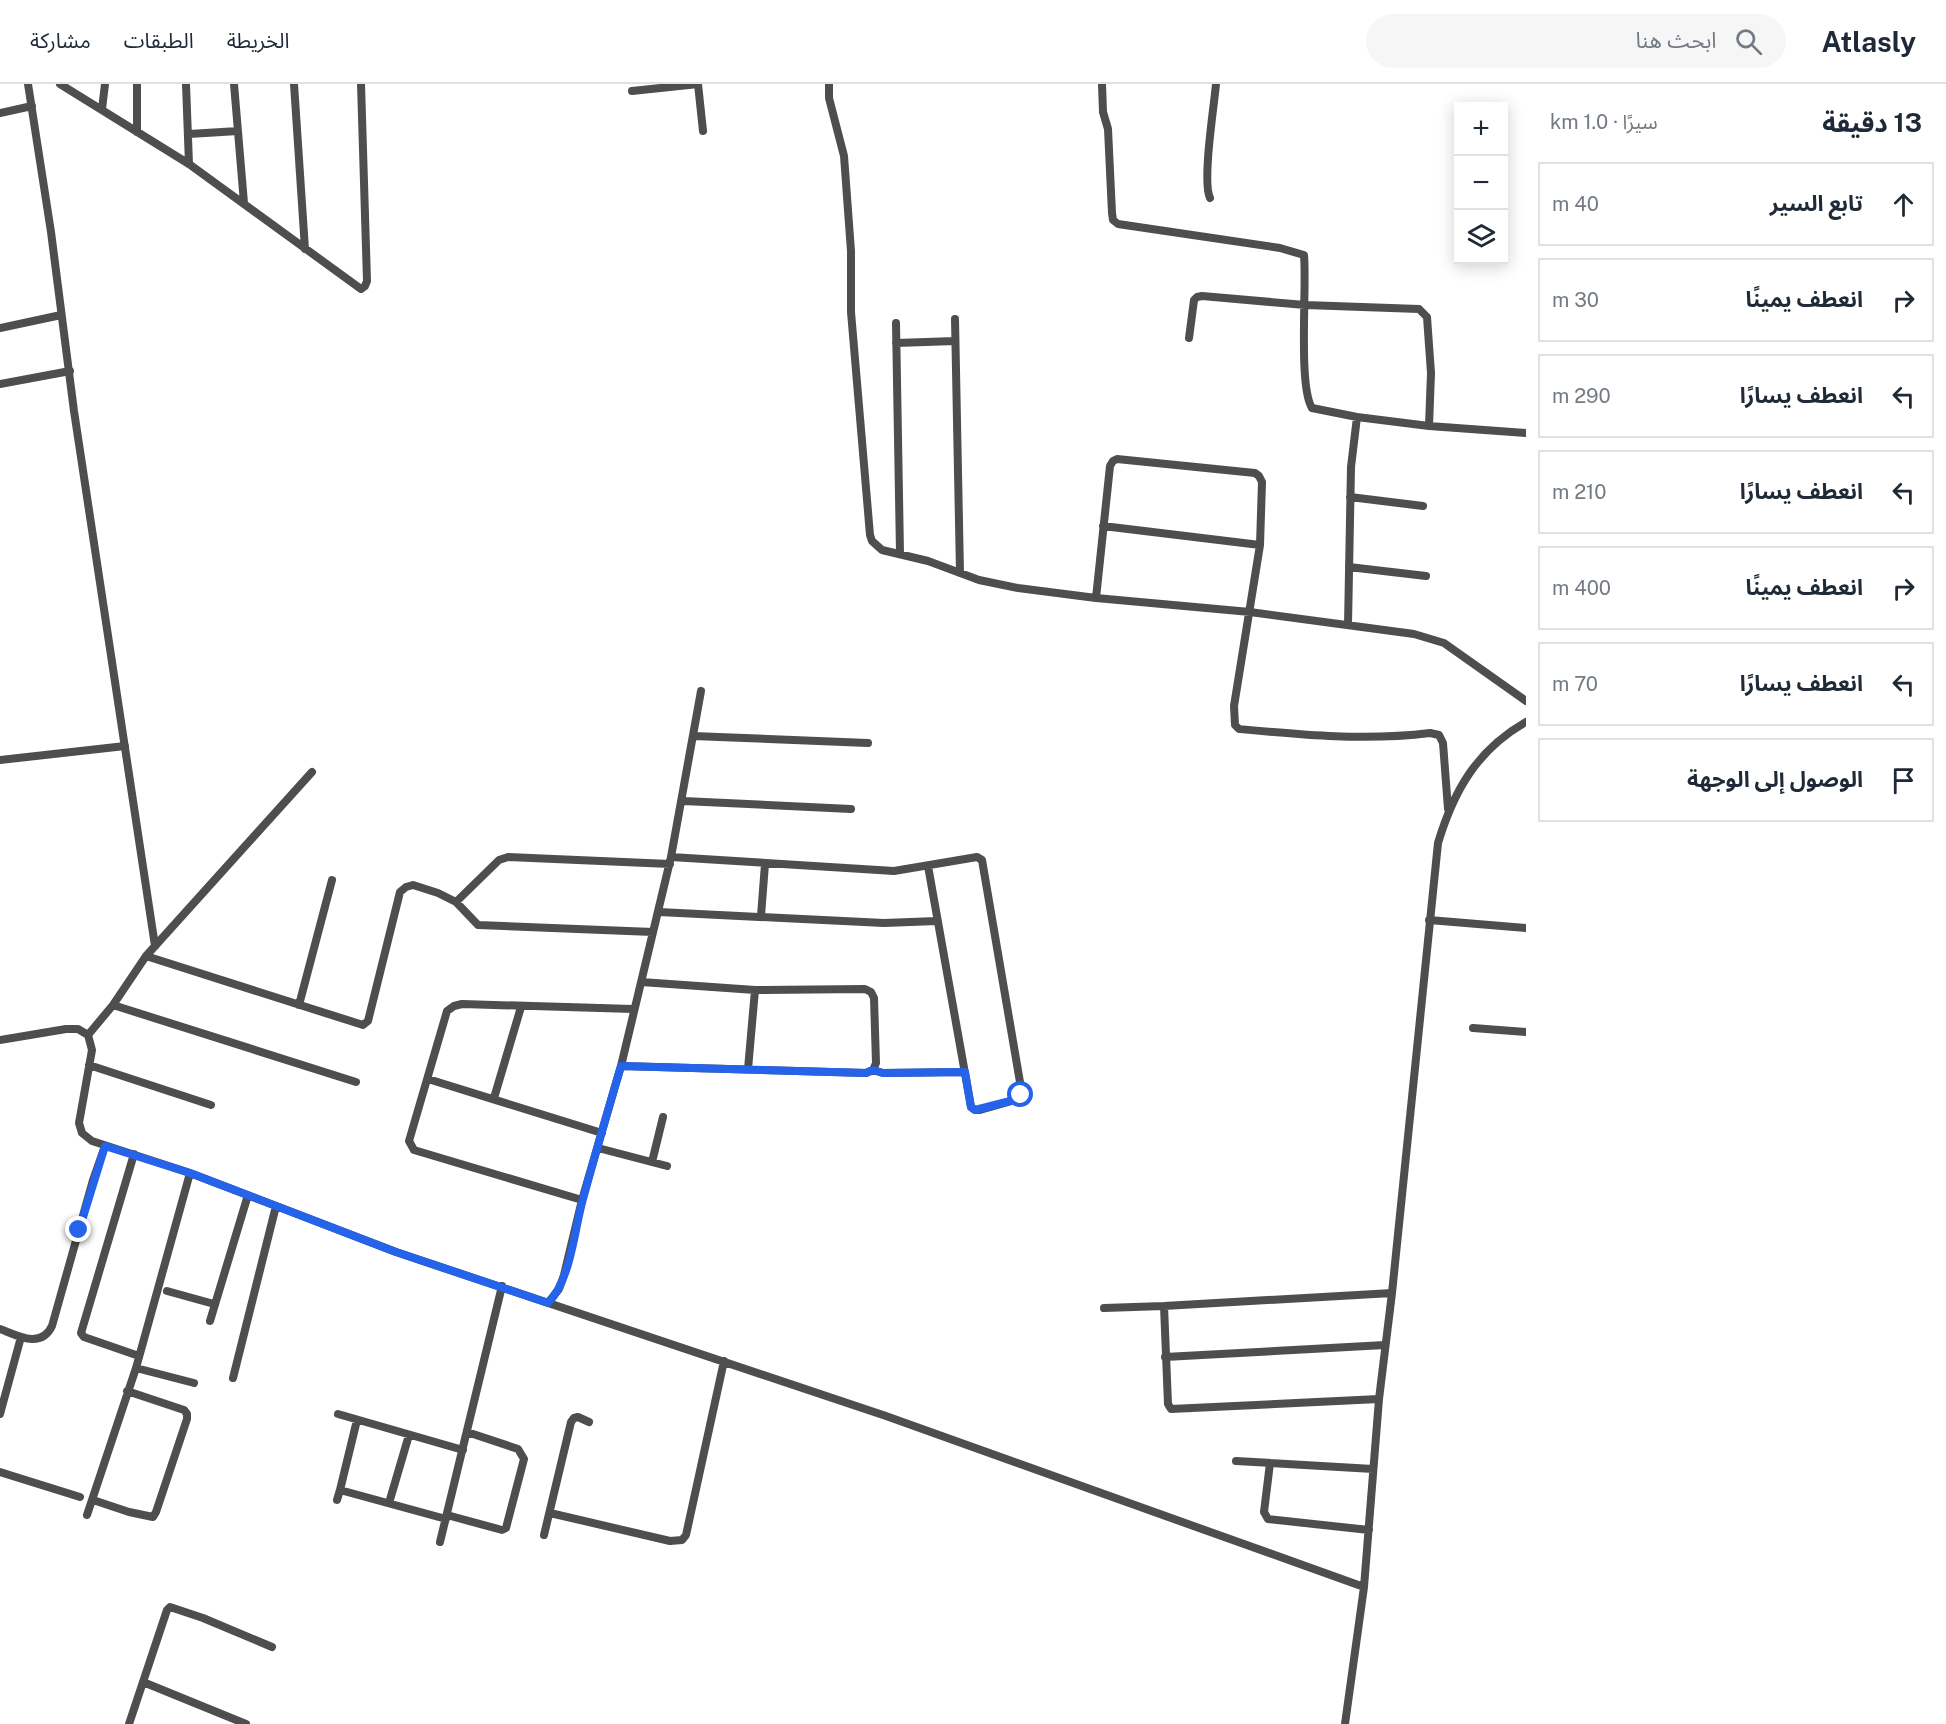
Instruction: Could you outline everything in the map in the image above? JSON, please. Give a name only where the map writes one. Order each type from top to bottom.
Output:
[{"type":"street","points":[[28,84],[51,232],[74,411],[155,946]]},
{"type":"street","points":[[60,84],[189,164],[361,289],[367,281],[361,84]]},
{"type":"street","points":[[102,109],[105,84]]},
{"type":"street","points":[[137,84],[137,132]]},
{"type":"street","points":[[186,84],[189,164]]},
{"type":"street","points":[[234,84],[244,203]]},
{"type":"street","points":[[294,84],[305,249]]},
{"type":"street","points":[[632,91],[698,84],[703,131]]},
{"type":"street","points":[[828,84],[844,156],[850,240],[851,312],[872,541],[882,549],[997,585],[1096,598],[1250,612],[1432,638],[1444,643],[1526,701]]},
{"type":"street","points":[[1102,84],[1103,112],[1108,129],[1113,220],[1118,224],[1302,253],[1304,258],[1306,377],[1309,402],[1312,408],[1357,417],[1429,426],[1526,433]]},
{"type":"street","points":[[1210,198],[1207,191],[1207,176],[1216,84]]},
{"type":"street","points":[[0,113],[32,106]]},
{"type":"street","points":[[189,134],[238,131]]},
{"type":"street","points":[[1190,338],[1194,300],[1202,296],[1305,305],[1419,309],[1425,312],[1427,317],[1431,373],[1429,426]]},
{"type":"street","points":[[0,328],[61,315]]},
{"type":"street","points":[[955,319],[960,573]]},
{"type":"street","points":[[896,323],[900,553]]},
{"type":"street","points":[[896,343],[955,341]]},
{"type":"street","points":[[0,384],[70,371]]},
{"type":"street","points":[[1348,625],[1351,467],[1357,417]]},
{"type":"street","points":[[1096,598],[1110,466],[1113,461],[1118,459],[1255,473],[1262,482],[1260,545],[1234,706],[1233,715],[1236,727],[1329,738],[1430,733],[1439,735],[1443,743],[1448,810]]},
{"type":"street","points":[[1350,497],[1423,506]]},
{"type":"street","points":[[1103,526],[1260,545]]},
{"type":"street","points":[[1349,567],[1426,576]]},
{"type":"street","points":[[548,1303],[560,1289],[582,1200],[621,1066],[683,801],[701,691]]},
{"type":"street","points":[[1345,1724],[1364,1587],[1379,1400],[1438,843],[1448,810],[1476,762],[1492,746],[1526,722]]},
{"type":"street","points":[[693,736],[868,743]]},
{"type":"street","points":[[0,759],[125,746]]},
{"type":"street","points":[[88,1035],[113,1005],[146,956],[312,772]]},
{"type":"street","points":[[683,801],[851,809]]},
{"type":"street","points":[[456,902],[499,860],[508,857],[765,864],[872,871],[894,871],[977,857],[982,860],[1021,1088],[1018,1099],[975,1110],[971,1107],[928,866]]},
{"type":"street","points":[[761,916],[765,864]]},
{"type":"street","points":[[299,1005],[332,880]]},
{"type":"street","points":[[146,956],[363,1025],[368,1021],[400,892],[413,885],[456,902],[478,925],[653,932]]},
{"type":"street","points":[[658,912],[885,923],[937,921]]},
{"type":"street","points":[[1429,920],[1526,928]]},
{"type":"street","points":[[640,982],[755,990],[865,989],[871,992],[874,998],[876,1063],[873,1070]]},
{"type":"street","points":[[748,1069],[755,990]]},
{"type":"street","points":[[113,1005],[356,1082]]},
{"type":"street","points":[[582,1200],[414,1150],[409,1140],[447,1011],[454,1005],[633,1009]]},
{"type":"street","points":[[494,1098],[521,1006]]},
{"type":"street","points":[[1473,1028],[1526,1032]]},
{"type":"street","points":[[0,1040],[66,1029],[78,1029],[88,1035],[92,1050],[79,1122],[82,1133],[92,1141],[190,1173],[396,1252],[886,1416],[1364,1587]]},
{"type":"street","points":[[89,1065],[211,1104]]},
{"type":"street","points":[[621,1066],[866,1073],[873,1070],[883,1073],[965,1072]]},
{"type":"street","points":[[428,1079],[602,1133]]},
{"type":"street","points":[[652,1162],[663,1117]]},
{"type":"street","points":[[0,1329],[21,1337],[42,1339],[48,1335],[105,1146]]},
{"type":"street","points":[[598,1148],[667,1166]]},
{"type":"street","points":[[134,1154],[81,1333],[84,1337],[139,1356]]},
{"type":"street","points":[[87,1515],[136,1368],[190,1173]]},
{"type":"street","points":[[210,1321],[248,1195]]},
{"type":"street","points":[[233,1378],[276,1206]]},
{"type":"street","points":[[440,1542],[502,1286]]},
{"type":"street","points":[[167,1291],[214,1304]]},
{"type":"street","points":[[1104,1308],[1392,1293]]},
{"type":"street","points":[[1164,1306],[1168,1404],[1173,1410],[1379,1400]]},
{"type":"street","points":[[0,1414],[21,1337]]},
{"type":"street","points":[[1165,1357],[1385,1345]]},
{"type":"street","points":[[550,1513],[670,1541],[682,1540],[687,1535],[724,1361]]},
{"type":"street","points":[[136,1368],[194,1383]]},
{"type":"street","points":[[93,1500],[153,1517],[187,1419],[184,1410],[127,1391]]},
{"type":"street","points":[[338,1414],[462,1450]]},
{"type":"street","points":[[544,1535],[571,1422],[574,1418],[578,1418],[589,1422]]},
{"type":"street","points":[[337,1500],[357,1420]]},
{"type":"street","points":[[340,1490],[502,1530],[506,1528],[524,1459],[518,1449],[466,1432]]},
{"type":"street","points":[[389,1503],[409,1435]]},
{"type":"street","points":[[1236,1461],[1373,1469]]},
{"type":"street","points":[[1270,1462],[1264,1511],[1268,1520],[1369,1530]]},
{"type":"street","points":[[0,1472],[80,1497]]},
{"type":"street","points":[[129,1724],[167,1610],[170,1607],[203,1618],[272,1647]]},
{"type":"street","points":[[143,1682],[246,1724]]},
{"type":"route","points":[[79,1230],[105,1146],[190,1173],[396,1252],[548,1303],[560,1289],[582,1200],[621,1066],[866,1073],[873,1070],[883,1073],[965,1072],[971,1107],[978,1111],[1018,1099],[1021,1095]]}]
